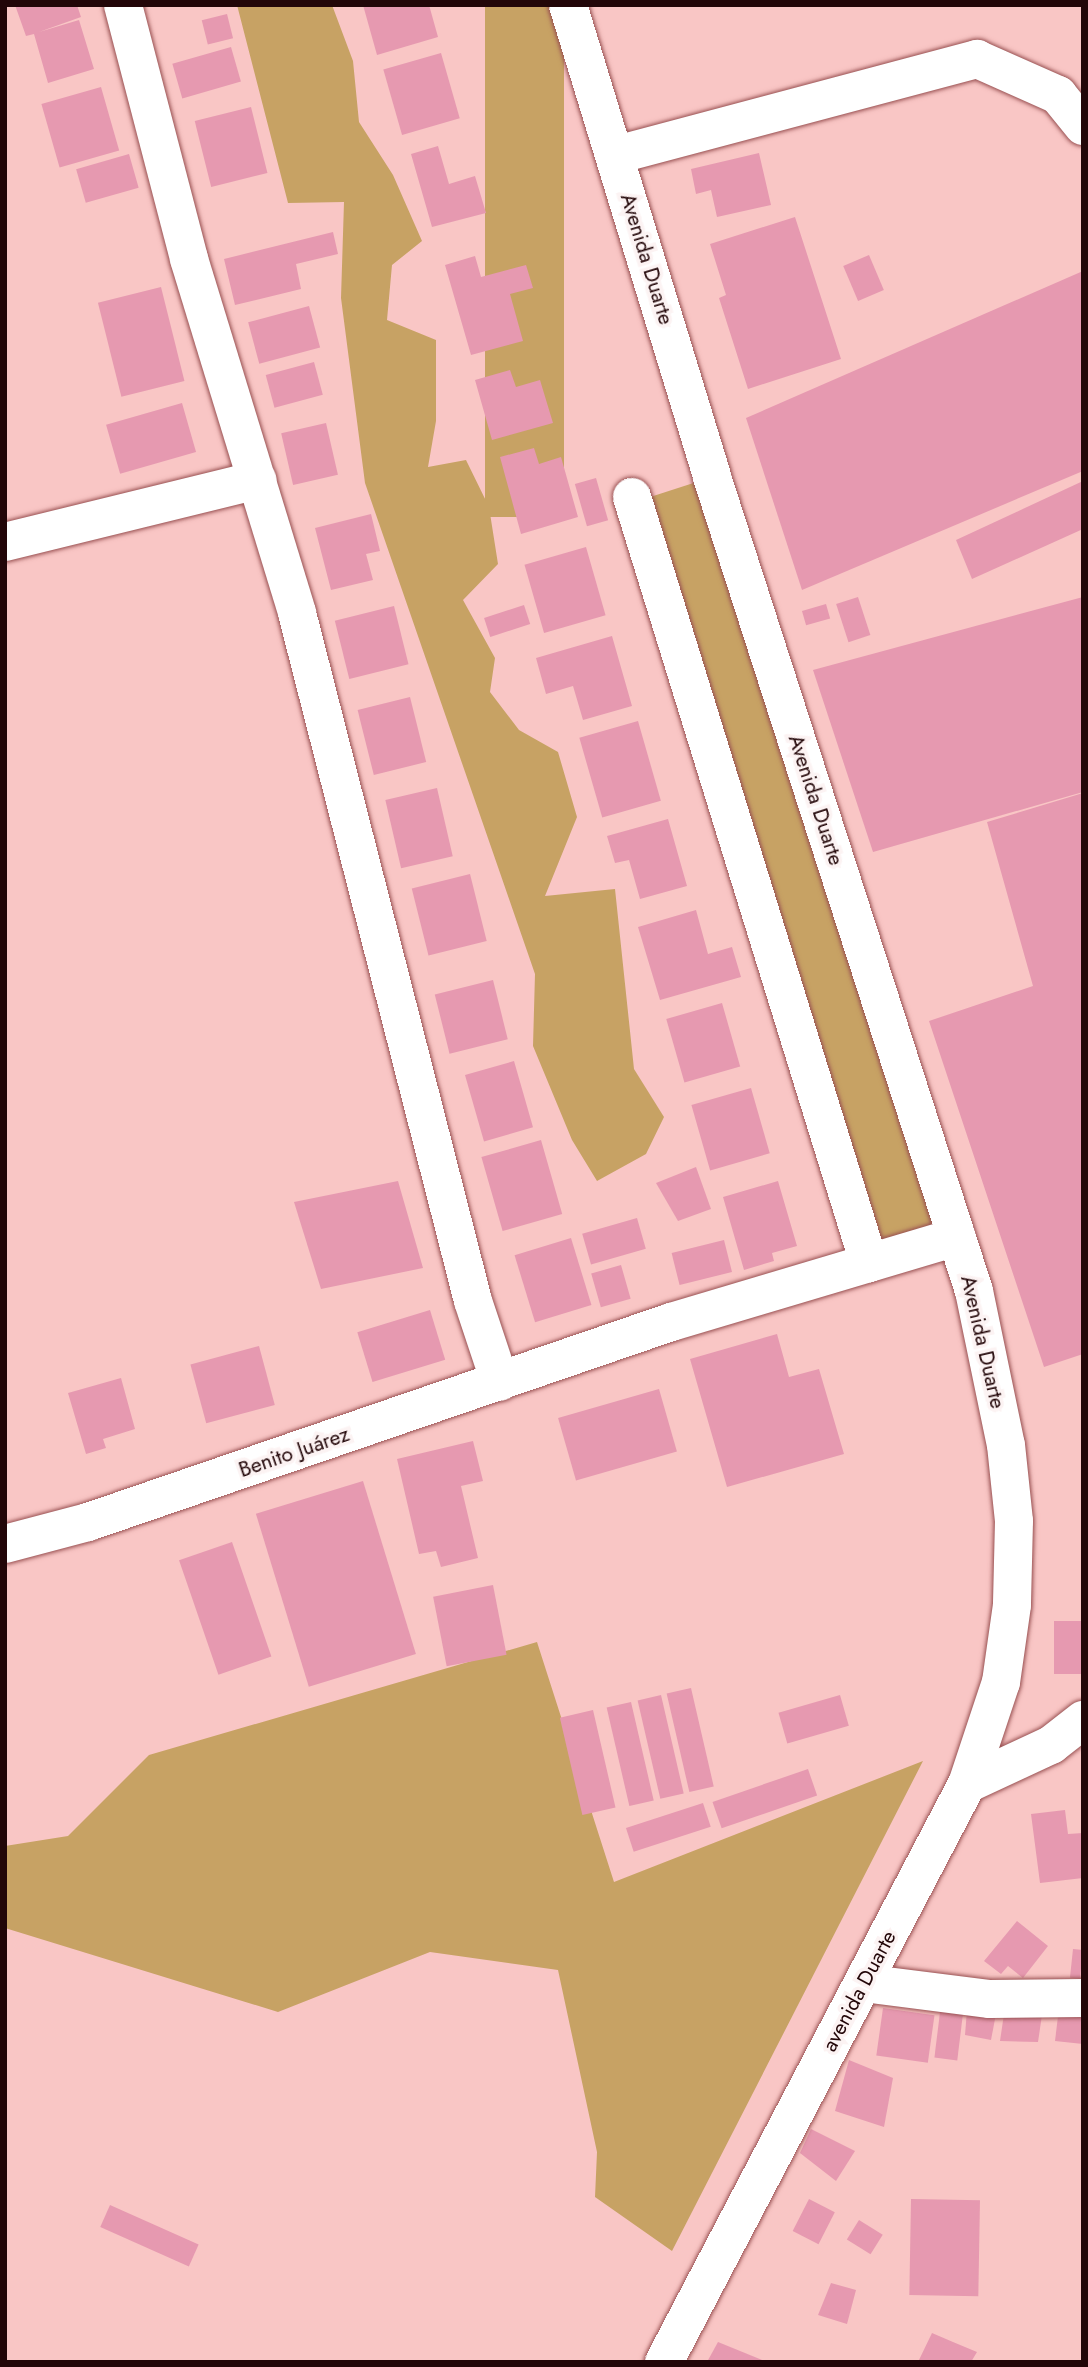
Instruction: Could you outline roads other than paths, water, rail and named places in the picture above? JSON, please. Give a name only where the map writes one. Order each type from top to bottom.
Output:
[{"type":"main road","points":[[123,5],[189,259],[297,613],[473,1301],[500,1382]]},
{"type":"main road","name":"Avenida Duarte","points":[[568,5],[712,477],[974,1291],[1006,1445],[1014,1521],[1012,1605]]},
{"type":"main road","points":[[615,155],[977,59],[1058,95],[1083,126]]},
{"type":"main road","points":[[5,542],[257,480]]},
{"type":"main road","points":[[632,497],[869,1263]]},
{"type":"main road","name":"Benito Juárez","points":[[5,1544],[88,1522],[671,1322],[957,1237]]},
{"type":"main road","name":"avenida Duarte","points":[[664,2362],[967,1784],[1001,1682],[1012,1605]]},
{"type":"main road","points":[[967,1784],[1051,1745],[1083,1720]]},
{"type":"main road","points":[[863,1983],[990,1999],[1083,1998]]}]
